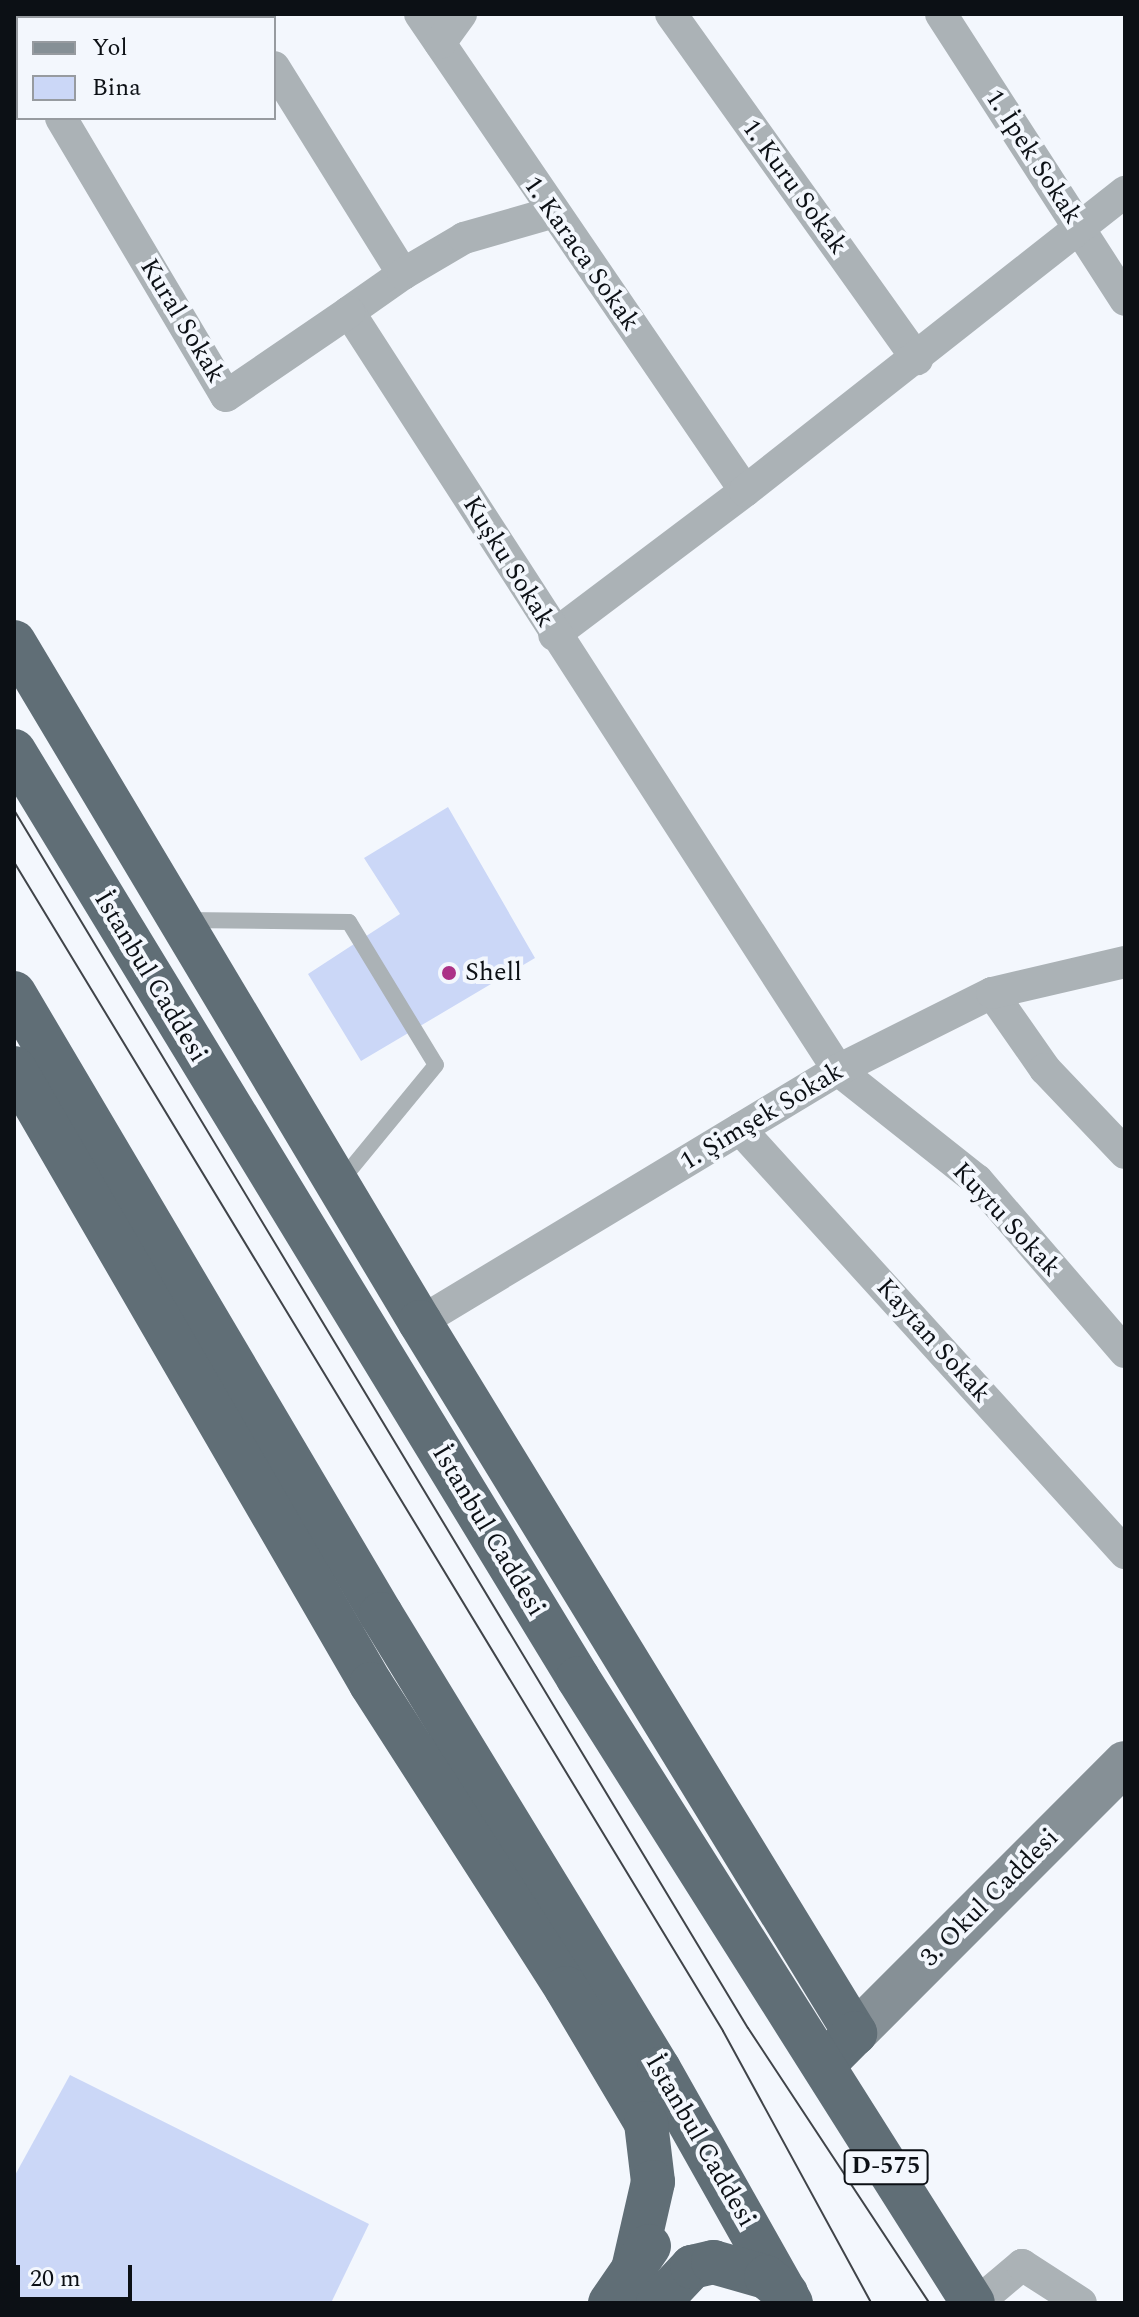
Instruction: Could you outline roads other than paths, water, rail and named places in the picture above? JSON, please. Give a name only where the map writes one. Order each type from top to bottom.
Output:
[{"type":"highway","points":[[14,642],[420,1322],[855,2033],[823,2065]]},
{"type":"highway","name":"İstanbul Caddesi","points":[[14,751],[578,1678],[975,2303]]},
{"type":"highway","name":"İstanbul Caddesi","points":[[14,993],[381,1614],[529,1850],[789,2298]]},
{"type":"highway","points":[[14,1068],[371,1684],[566,1988],[646,2123],[653,2182],[633,2292]]},
{"type":"highway","points":[[633,2292],[670,2216],[688,2157],[672,2093]]},
{"type":"highway","points":[[633,2292],[692,2267],[713,2262],[766,2277],[789,2298]]},
{"type":"main road","name":"3. Okul Caddesi","points":[[855,2033],[1125,1763]]},
{"type":"street","name":"1. Karaca Sokak","points":[[420,14],[551,213],[745,491]]},
{"type":"street","points":[[440,43],[461,14]]},
{"type":"street","name":"1. Kuru Sokak","points":[[671,14],[917,359]]},
{"type":"street","name":"1. İpek Sokak","points":[[941,14],[1125,300]]},
{"type":"street","points":[[276,70],[403,274]]},
{"type":"street","name":"Kural Sokak","points":[[62,120],[226,396],[349,312]]},
{"type":"street","points":[[554,635],[917,359],[1125,192]]},
{"type":"street","points":[[349,312],[403,274],[464,238],[551,213]]},
{"type":"street","name":"Kuşku Sokak","points":[[349,312],[554,635],[838,1070]]},
{"type":"street","name":"1. Şimşek Sokak","points":[[420,1322],[838,1070],[992,993],[1125,962]]},
{"type":"street","points":[[992,993],[1045,1069],[1125,1153]]},
{"type":"street","name":"Kuytu Sokak","points":[[838,1070],[977,1180],[1125,1352]]},
{"type":"street","name":"Kaytan Sokak","points":[[740,1129],[1125,1553]]},
{"type":"street","points":[[975,2303],[1022,2265],[1081,2303]]},
{"type":"lane","points":[[182,919],[349,922],[436,1065],[338,1185]]},
{"type":"tram line","points":[[14,810],[748,2028],[929,2303]]},
{"type":"tram line","points":[[14,862],[723,2031],[871,2303]]},
{"type":"place","name":"Shell","points":[[449,973]]}]
